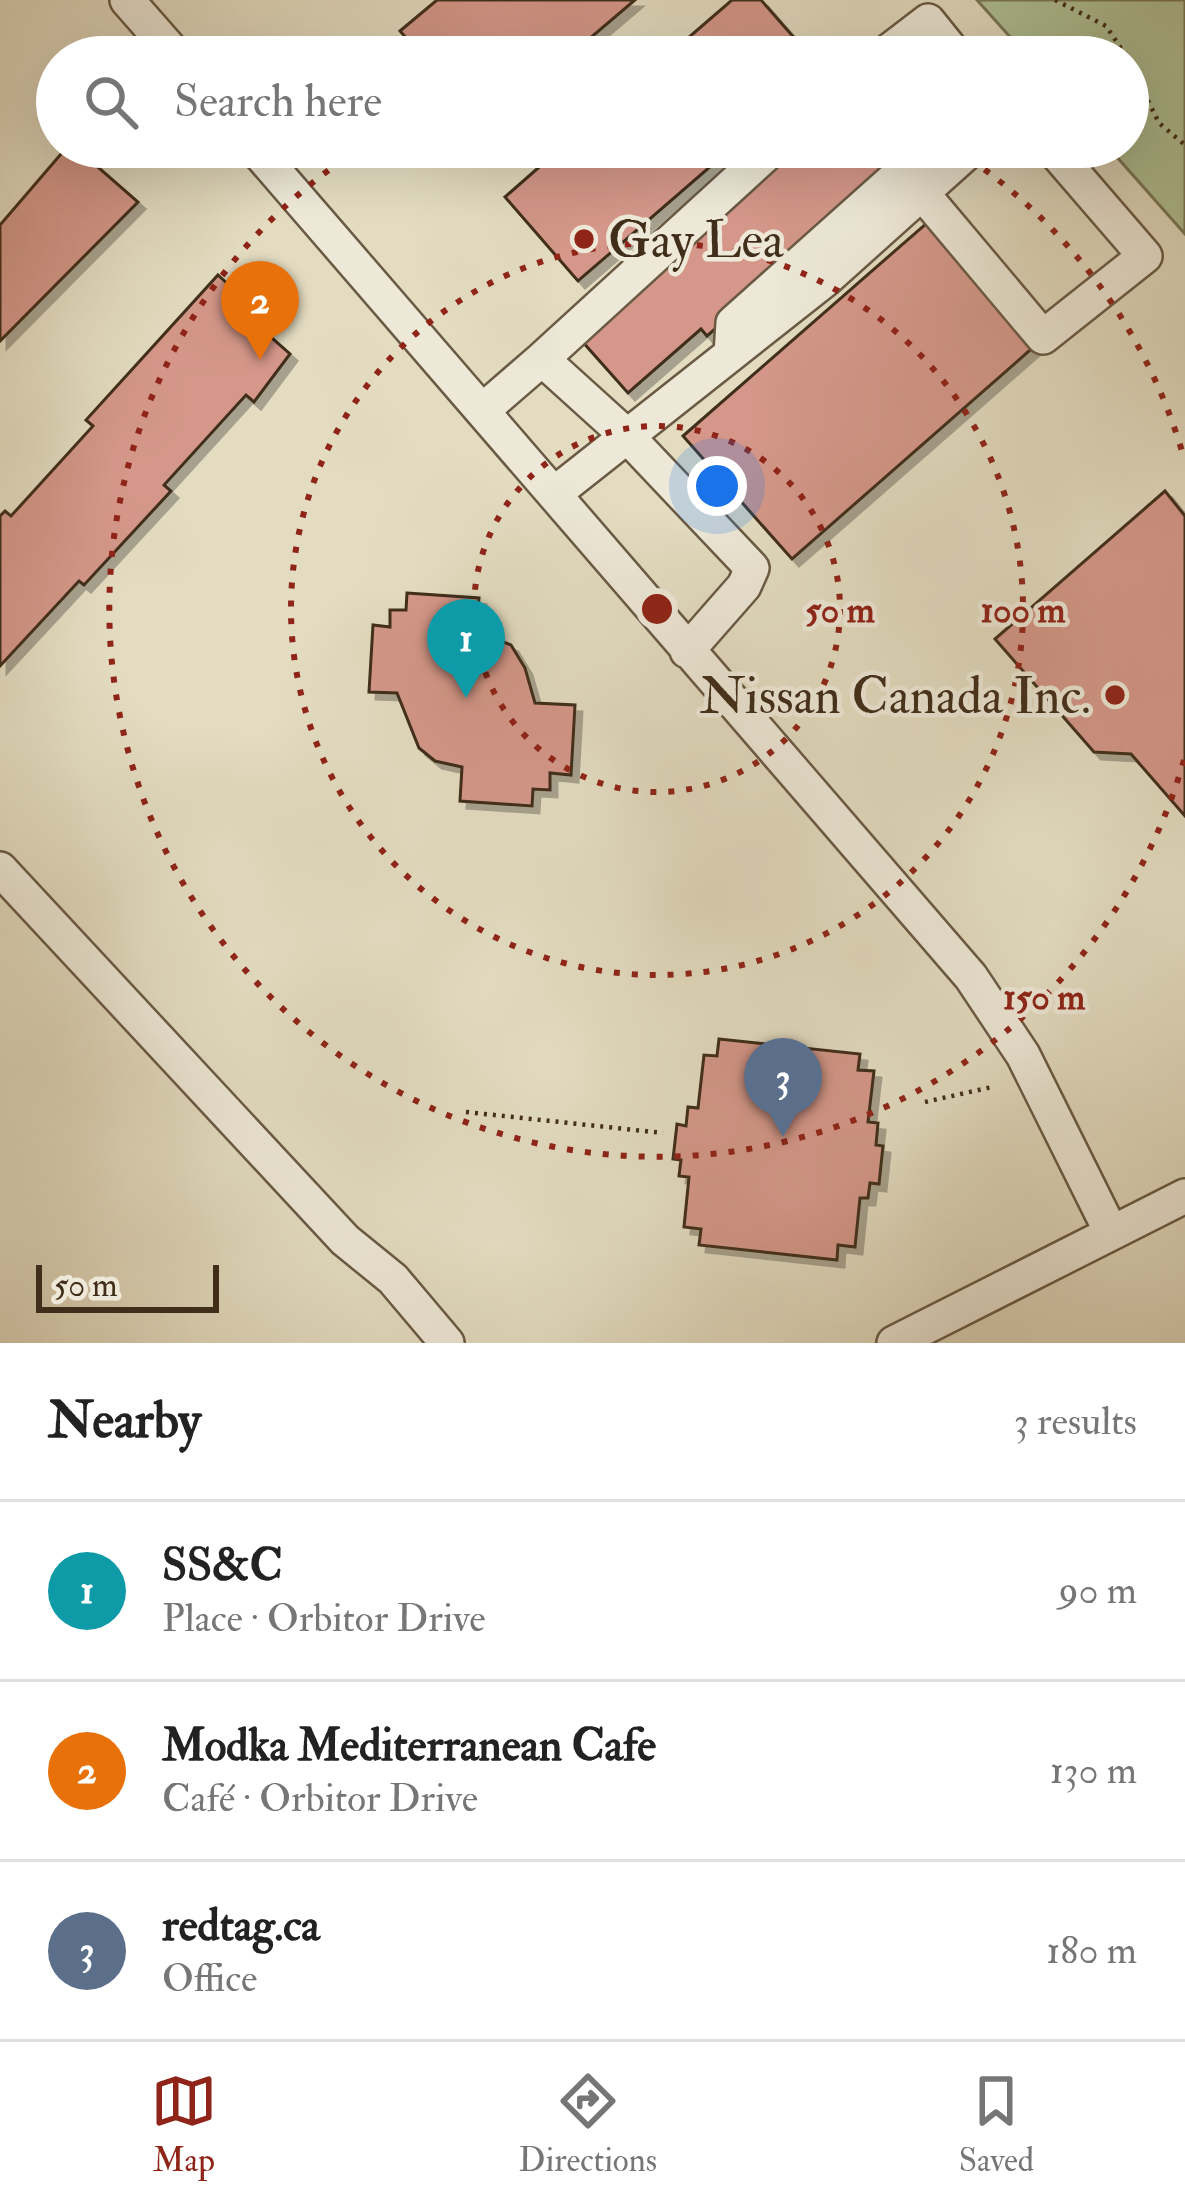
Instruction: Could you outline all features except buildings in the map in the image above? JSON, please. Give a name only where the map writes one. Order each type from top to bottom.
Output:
[{"type":"street","points":[[127,0],[158,36]]},
{"type":"street","points":[[908,36],[928,21],[940,36]]},
{"type":"street","points":[[272,168],[971,977],[1023,1055],[1111,1232]]},
{"type":"street","points":[[482,411],[751,168]]},
{"type":"street","points":[[731,353],[733,323],[906,168]]},
{"type":"street","points":[[554,494],[731,353],[950,168]]},
{"type":"street","points":[[922,193],[1043,338],[1145,256],[1070,168]]},
{"type":"street","points":[[542,358],[627,436],[752,568],[744,586],[687,651]]},
{"type":"street","points":[[0,869],[346,1240],[393,1279],[446,1343]]},
{"type":"street","points":[[894,1343],[1185,1196]]},
{"type":"path","points":[[1055,0],[1106,26],[1113,36]]},
{"type":"path","points":[[1149,101],[1160,123],[1185,145]]},
{"type":"path","points":[[925,1102],[992,1087]]},
{"type":"path","points":[[466,1112],[663,1133]]},
{"type":"green space","points":[[977,0],[1185,0],[1185,234],[1127,168],[1149,168],[1149,36],[1009,36]]},
{"type":"place","name":"Gay Lea","points":[[584,239]]},
{"type":"place","name":"Modka Mediterranean Cafe","points":[[260,360]]},
{"type":"place","name":"Nissan Canada Inc.","points":[[1115,695]]},
{"type":"place","name":"SS&C","points":[[466,698]]},
{"type":"place","name":"redtag.ca","points":[[783,1137]]}]
